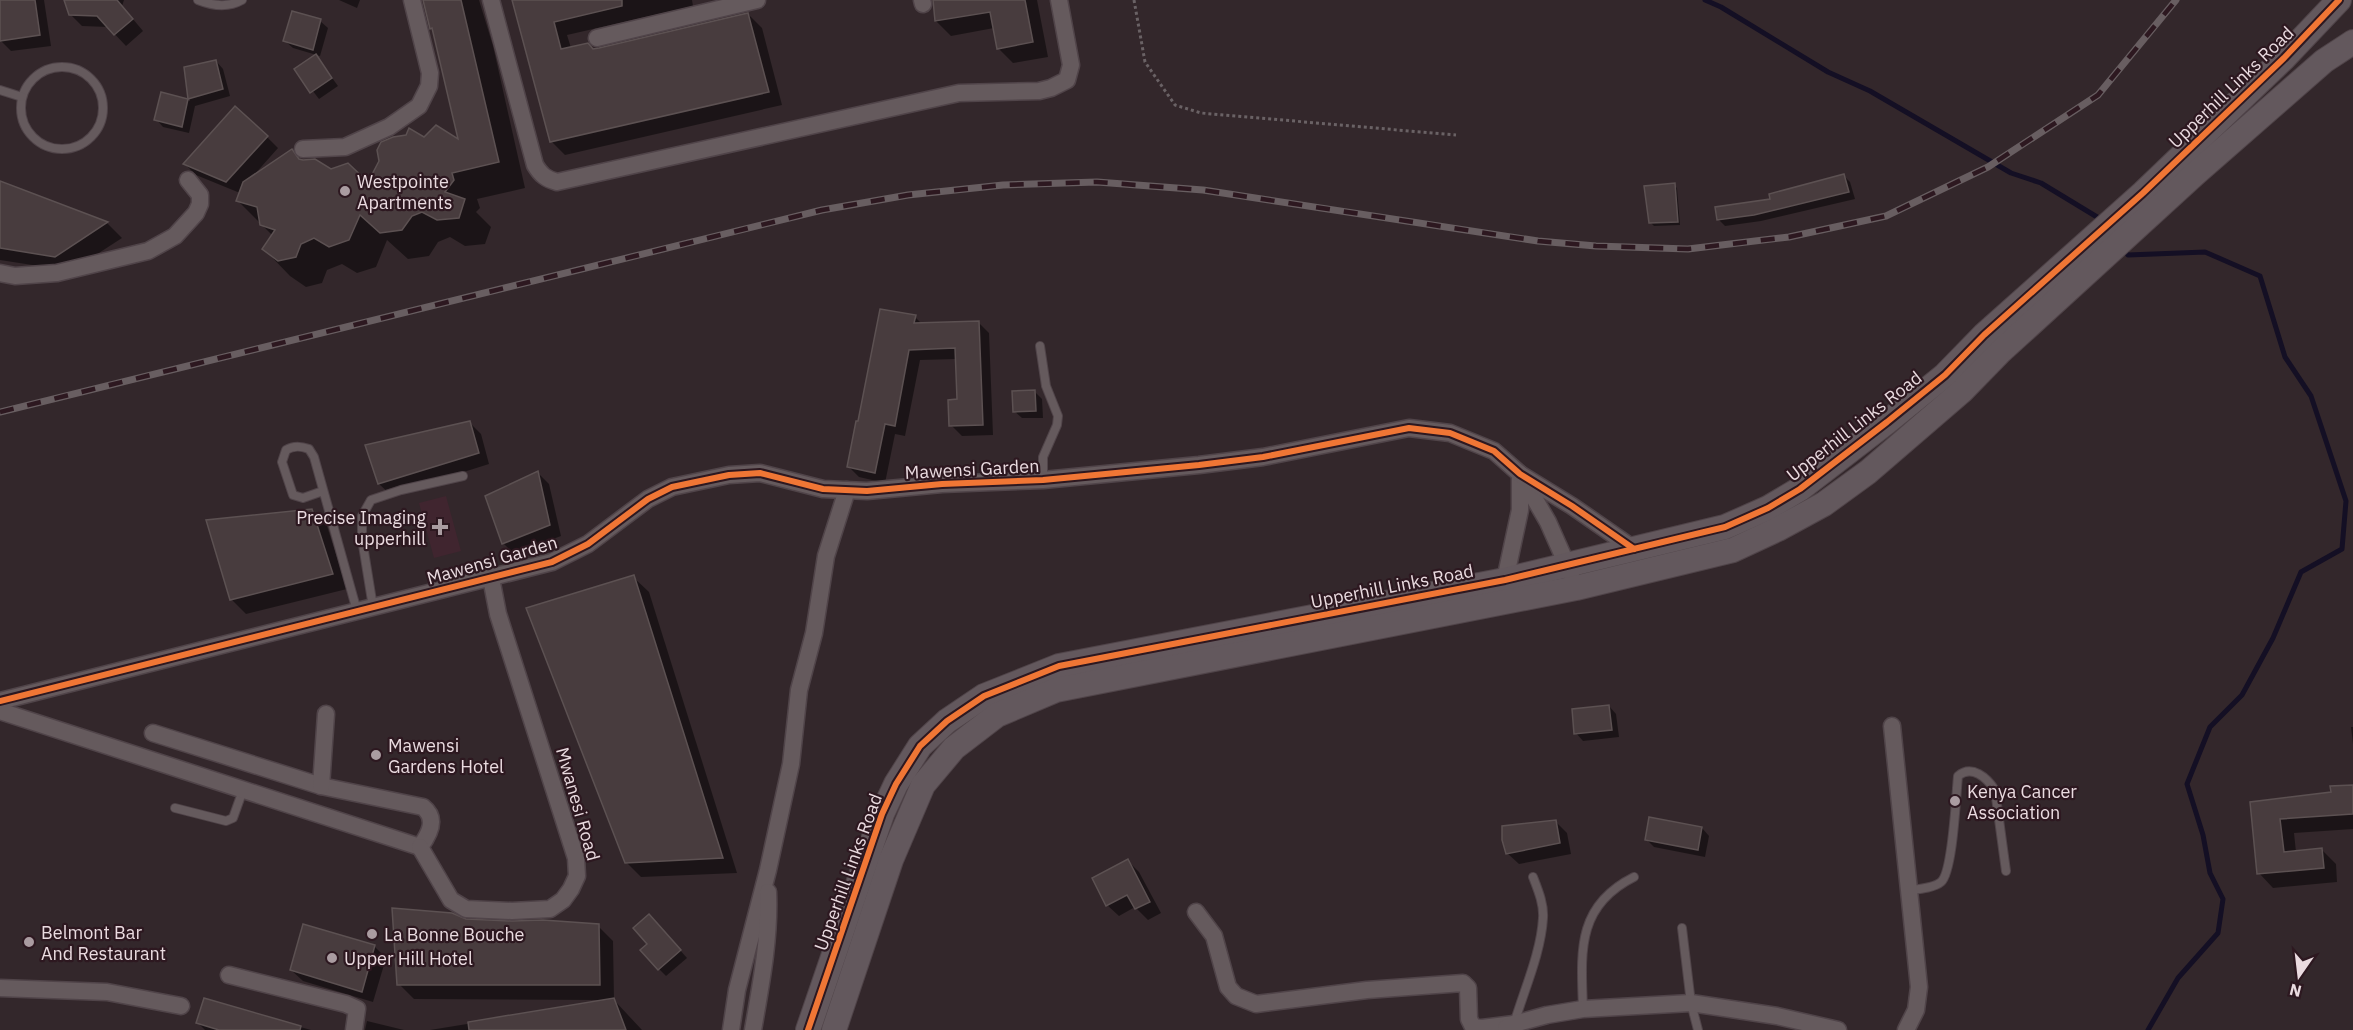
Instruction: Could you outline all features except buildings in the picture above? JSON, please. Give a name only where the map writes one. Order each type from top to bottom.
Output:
[{"type":"street","points":[[303,149],[345,147],[389,127],[419,106],[429,86],[430,73],[412,0]]},
{"type":"street","points":[[491,0],[535,165],[540,174],[557,182],[959,93],[1039,91],[1051,88],[1067,80],[1071,65],[1059,0]]},
{"type":"street","points":[[597,38],[757,0]]},
{"type":"street","name":"Upperhill Links Road","points":[[2150,201],[2339,0]]},
{"type":"street","name":"Upperhill Links Road","points":[[2150,201],[2324,61],[2353,42]]},
{"type":"street","points":[[0,273],[15,276],[57,273],[147,251],[175,236],[196,213],[200,204],[200,195],[188,180]]},
{"type":"street","points":[[2101,246],[2150,201]]},
{"type":"street","name":"Upperhill Links Road","points":[[834,1030],[891,860],[923,785],[954,748],[997,715],[1056,690],[1506,591],[1568,563],[1725,527],[1768,508],[1800,489],[1945,375],[1984,335],[2101,246]]},
{"type":"street","name":"Upperhill Links Road","points":[[808,1030],[882,814],[896,784],[920,746],[947,721],[984,696],[1059,666],[1506,591],[1575,588],[1733,550],[1824,504],[1868,472],[1962,391],[2101,246]]},
{"type":"street","name":"Mawensi Garden","points":[[0,701],[552,562],[588,544],[648,499],[672,487],[729,475],[760,473],[824,489],[847,490],[1043,480],[1231,461],[1409,428],[1450,433],[1494,451],[1520,474]]},
{"type":"street","points":[[1520,474],[1572,506],[1634,549]]},
{"type":"street","points":[[1520,474],[1548,522],[1568,563],[1575,588]]},
{"type":"street","points":[[1506,591],[1520,510],[1520,474]]},
{"type":"street","points":[[731,1030],[737,990],[768,870],[791,764],[800,690],[813,633],[826,556],[847,490]]},
{"type":"street","name":"Mwanesi Road","points":[[420,848],[451,900],[466,909],[512,911],[550,909],[563,900],[577,876],[576,858],[498,614],[491,578]]},
{"type":"street","points":[[0,711],[420,848],[427,838],[432,823],[428,811],[423,807],[321,786],[153,733]]},
{"type":"street","points":[[321,786],[326,714]]},
{"type":"street","points":[[1892,726],[1919,987],[1916,1010],[1906,1030]]},
{"type":"street","points":[[753,1030],[769,918],[768,870]]},
{"type":"street","points":[[1196,912],[1214,936],[1228,987],[1243,1001],[1256,1004],[1367,990],[1463,983],[1468,988],[1469,1019],[1473,1027],[1508,1027],[1582,1009],[1690,1003],[1777,1016],[1838,1030]]},
{"type":"street","points":[[229,975],[346,1004],[357,1009],[354,1030]]},
{"type":"street","points":[[0,988],[107,992],[181,1006]]},
{"type":"lane","points":[[198,0],[210,5],[225,6],[242,0]]},
{"type":"lane","points":[[60,67],[77,70],[90,77],[99,89],[103,104],[102,119],[96,132],[86,142],[72,148],[58,149],[44,146],[32,137],[24,125],[20,104],[22,97],[24,90],[34,78],[46,70],[60,67]]},
{"type":"lane","points":[[0,90],[22,97]]},
{"type":"lane","points":[[1040,346],[1046,386],[1058,416],[1057,425],[1043,457],[1043,480]]},
{"type":"lane","points":[[323,491],[303,498],[293,495],[282,462],[286,450],[292,447],[309,449],[365,609]]},
{"type":"lane","points":[[365,609],[362,516],[371,500],[401,490],[463,476]]},
{"type":"lane","points":[[1910,890],[1940,883],[1945,877],[1949,863],[1958,776],[1962,772],[1970,771],[1981,774],[1995,790],[2006,871]]},
{"type":"lane","points":[[175,808],[226,822],[233,818],[243,790]]},
{"type":"lane","points":[[1508,1027],[1537,947],[1543,918],[1541,899],[1533,877]]},
{"type":"lane","points":[[1582,1009],[1581,951],[1585,931],[1597,907],[1616,887],[1634,878]]},
{"type":"lane","points":[[1682,928],[1690,1003],[1698,1030]]},
{"type":"path","points":[[1134,0],[1145,62],[1175,105],[1201,113],[1456,135]]},
{"type":"shaded area","name":"Precise Imaging upperhill","points":[[446,496],[461,551],[434,558],[419,503]]},
{"type":"waterway","points":[[1705,0],[1721,7],[1828,72],[1870,91],[2011,173],[2041,183],[2102,220]]},
{"type":"waterway","points":[[2123,248],[2128,255],[2205,252],[2260,276],[2285,357],[2311,396],[2346,501],[2342,549],[2301,572],[2273,638],[2242,695],[2210,727],[2187,784],[2203,835],[2210,873],[2223,899],[2218,933],[2178,978],[2148,1030]]},
{"type":"railway","points":[[0,412],[822,210],[908,195],[1003,185],[1097,182],[1203,190],[1538,241],[1596,246],[1688,249],[1789,237],[1886,216],[1988,167],[2098,95],[2176,0]]},
{"type":"cycle path","points":[[808,1030],[882,814],[896,784],[920,746],[947,721],[984,696],[1059,666],[1505,580],[1725,527],[1768,508],[1800,489],[1945,375],[1984,335],[2143,193],[2284,58],[2339,0]]},
{"type":"cycle path","points":[[0,701],[552,562],[588,544],[648,499],[672,487],[729,475],[760,473],[823,489],[867,491],[942,484],[1043,480],[1263,457],[1409,428],[1450,433],[1494,451],[1520,474],[1572,506],[1634,549]]},
{"type":"place","name":"Westpointe Apartments","points":[[345,191]]},
{"type":"place","name":"Precise Imaging upperhill","points":[[440,527]]},
{"type":"place","name":"Mawensi Gardens Hotel","points":[[376,755]]},
{"type":"place","name":"Kenya Cancer Association","points":[[1955,801]]},
{"type":"place","name":"La Bonne Bouche","points":[[372,934]]},
{"type":"place","name":"Belmont Bar And Restaurant","points":[[29,942]]},
{"type":"place","name":"Upper Hill Hotel","points":[[332,958]]}]
